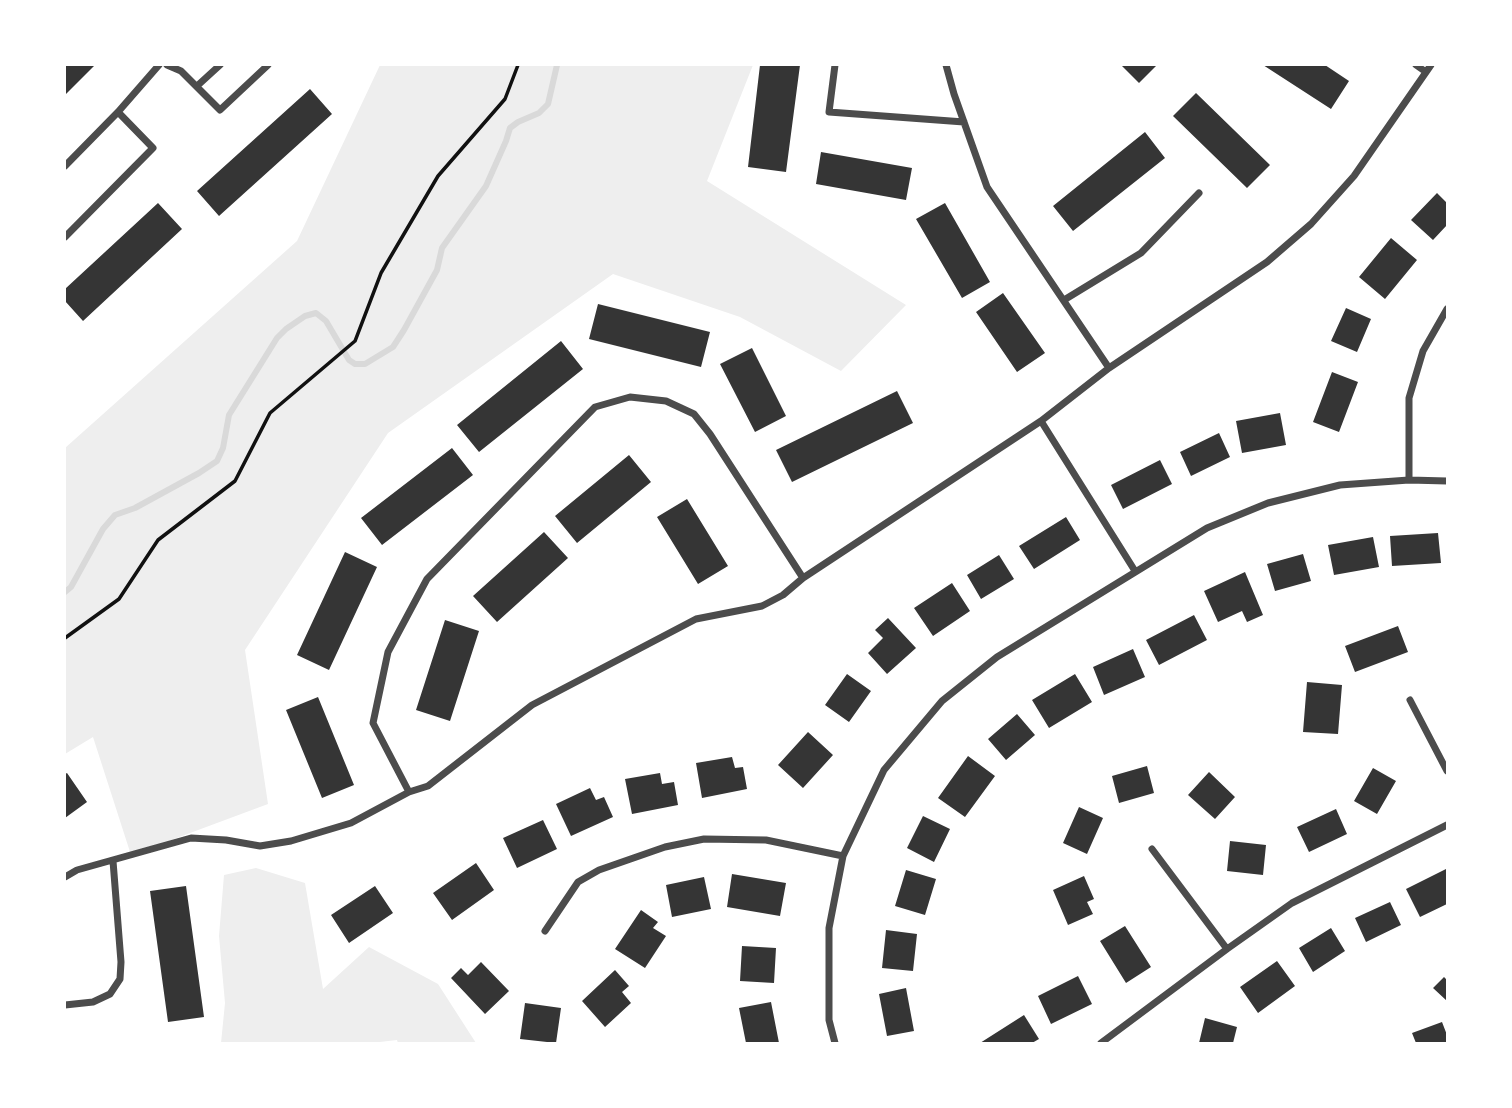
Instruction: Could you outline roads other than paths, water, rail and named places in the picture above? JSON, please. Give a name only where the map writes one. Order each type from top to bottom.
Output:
[{"type":"street","points":[[65,166],[159,65]]},
{"type":"street","points":[[167,65],[181,71],[220,110],[268,65]]},
{"type":"street","points":[[197,86],[220,65]]},
{"type":"street","points":[[835,65],[829,112],[964,122]]},
{"type":"street","points":[[946,65],[987,187],[1109,368]]},
{"type":"street","points":[[65,877],[77,870],[191,838],[260,846],[291,841],[351,823],[409,792],[428,786],[532,705],[696,619],[762,606],[783,595],[803,578],[1041,421],[1109,368],[1267,262],[1311,224],[1354,176],[1428,68],[1416,65]]},
{"type":"street","points":[[65,237],[153,148],[118,112]]},
{"type":"street","points":[[1064,300],[1141,253],[1199,193]]},
{"type":"street","points":[[1409,480],[1409,398],[1423,351],[1447,309]]},
{"type":"street","points":[[409,792],[373,723],[388,652],[427,579],[595,407],[630,397],[666,401],[694,414],[710,434],[803,578]]},
{"type":"street","points":[[1041,421],[1135,571]]},
{"type":"street","points":[[835,1043],[829,1020],[829,928],[843,856],[884,771],[942,701],[997,657],[1207,528],[1268,503],[1340,485],[1409,480],[1447,481]]},
{"type":"street","points":[[1410,700],[1447,771]]},
{"type":"street","points":[[1101,1043],[1292,903],[1447,825]]},
{"type":"street","points":[[545,931],[578,883],[599,870],[665,847],[704,839],[766,840],[843,856]]},
{"type":"street","points":[[1152,849],[1227,949]]},
{"type":"street","points":[[65,1005],[93,1002],[110,994],[120,979],[113,860]]},
{"type":"street","points":[[1112,1036],[1118,1043]]},
{"type":"waterway","points":[[65,592],[71,587],[103,529],[115,515],[135,508],[217,461],[223,448],[229,415],[277,338],[286,329],[305,316],[316,313],[326,321],[349,360],[355,364],[365,364],[393,347],[437,270],[442,248],[486,186],[510,128],[539,113],[548,104],[557,65]]}]
